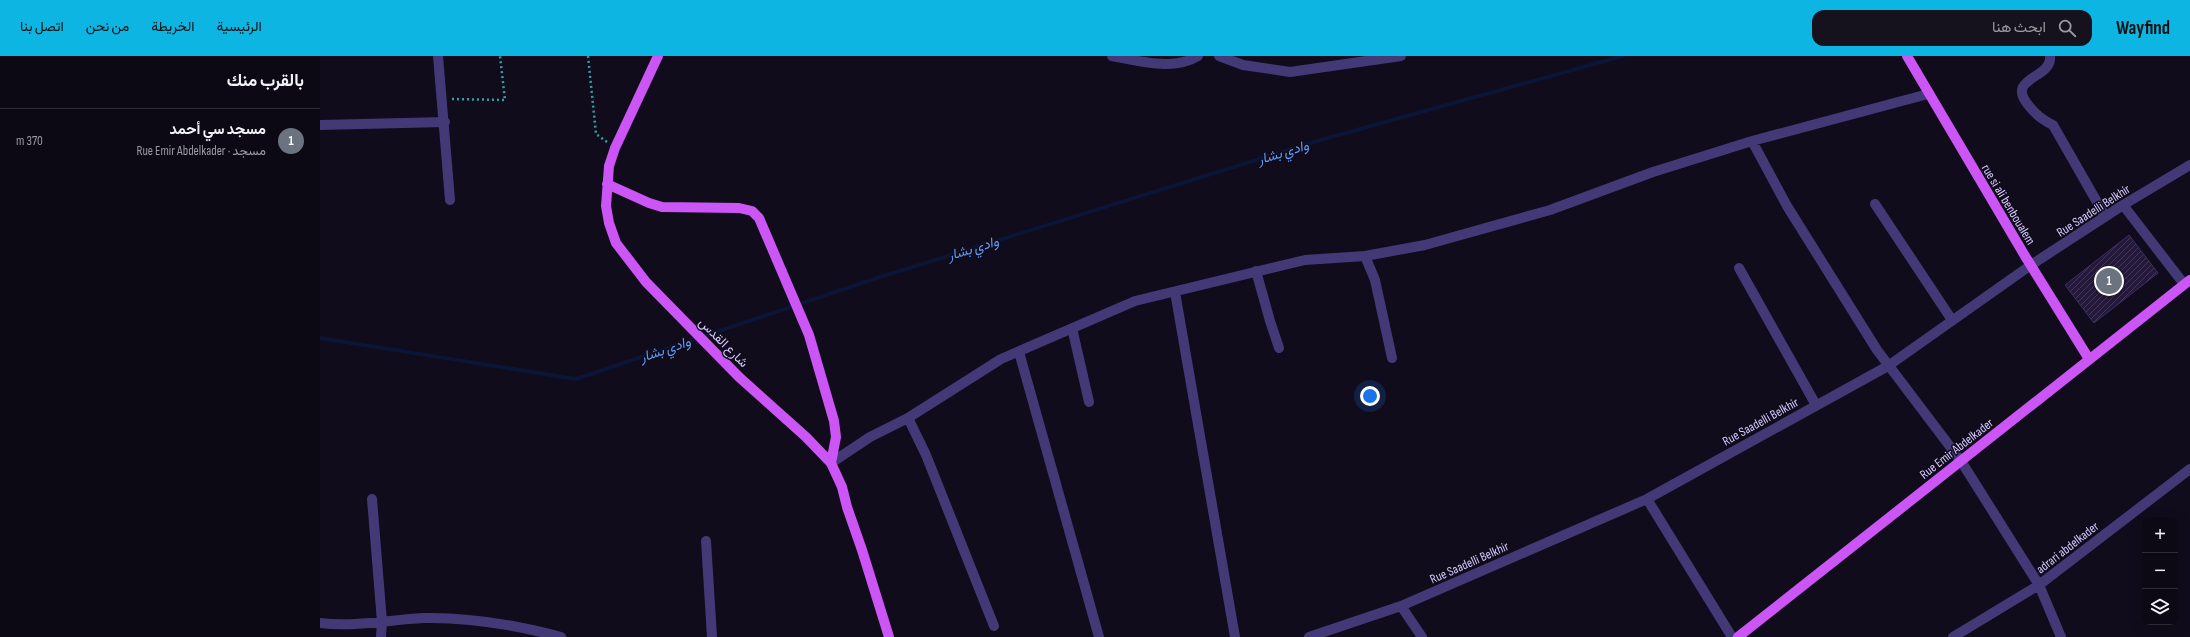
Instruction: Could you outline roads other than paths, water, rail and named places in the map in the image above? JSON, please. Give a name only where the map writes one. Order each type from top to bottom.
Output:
[{"type":"main road","name":"شارع القدس","points":[[658,56],[615,148],[609,166],[606,206],[609,223],[616,243],[646,282],[739,376],[806,437],[831,463],[842,487],[847,507],[889,637]]},
{"type":"main road","name":"rue si ali benboualem","points":[[1909,59],[1928,94],[2089,359]]},
{"type":"main road","points":[[607,184],[649,203],[662,207],[739,208],[752,211],[759,218],[809,335],[834,421],[836,437],[831,463]]},
{"type":"main road","name":"Rue Emir Abdelkader","points":[[1738,637],[2187,282]]},
{"type":"street","points":[[438,56],[445,122],[450,200]]},
{"type":"street","points":[[1112,56],[1146,63],[1189,62],[1198,56]]},
{"type":"street","points":[[1219,56],[1243,65],[1290,72],[1401,56]]},
{"type":"street","points":[[2050,56],[2051,60],[2047,68],[2024,84],[2022,91],[2024,101],[2039,118],[2053,125],[2105,216]]},
{"type":"street","points":[[831,463],[870,437],[908,418],[1001,359],[1135,301],[1305,260],[1365,256],[1425,245],[1550,210],[1653,172],[1752,141],[1928,94]]},
{"type":"street","points":[[320,125],[445,122]]},
{"type":"street","points":[[1752,141],[1788,206],[1888,366],[1961,461],[2039,585],[2061,637]]},
{"type":"street","name":"Rue Saadelli Belkhir","points":[[1309,637],[1401,606],[1647,498],[1888,366],[2031,265],[2105,216],[2190,166]]},
{"type":"street","points":[[1875,204],[1952,320]]},
{"type":"street","points":[[2123,205],[2187,282]]},
{"type":"street","points":[[1365,256],[1375,280],[1392,358]]},
{"type":"street","points":[[1739,268],[1816,405]]},
{"type":"street","points":[[1256,271],[1279,348]]},
{"type":"street","points":[[1175,292],[1235,637]]},
{"type":"street","points":[[1072,328],[1089,402]]},
{"type":"street","points":[[1019,352],[1100,637]]},
{"type":"street","points":[[908,418],[926,454],[994,626]]},
{"type":"street","name":"adrari abdelkader","points":[[1952,637],[2039,585],[2190,469]]},
{"type":"street","points":[[1647,498],[1732,637]]},
{"type":"street","points":[[372,499],[382,622],[381,637]]},
{"type":"street","points":[[706,541],[712,637]]},
{"type":"street","points":[[1401,606],[1422,637]]},
{"type":"street","points":[[320,623],[344,626],[452,618],[510,625],[561,637]]},
{"type":"waterway","name":"وادي بشار","points":[[320,338],[576,379],[877,278],[1324,139],[1623,56]]},
{"type":"place","name":"مسجد سي أحمد","points":[[2109,281]]}]
